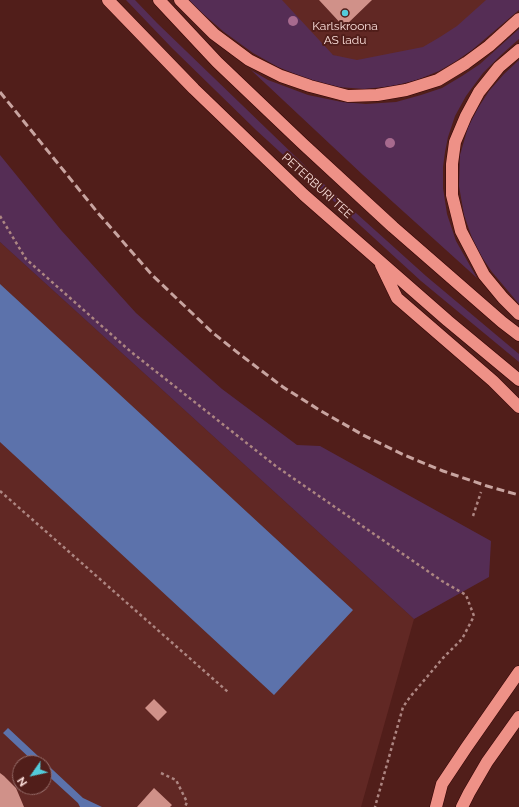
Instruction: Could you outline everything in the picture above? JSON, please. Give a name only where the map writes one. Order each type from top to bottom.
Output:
[{"type":"highway","name":"PETERBURI TEE","points":[[108,0],[194,89],[304,195],[448,321],[519,380]]},
{"type":"highway","name":"PETERBURI TEE","points":[[159,0],[217,62],[303,144],[393,227],[519,335]]},
{"type":"highway","points":[[180,0],[214,34],[249,60],[281,76],[310,86],[348,96],[377,95],[406,90],[438,80],[466,63],[489,46],[519,18]]},
{"type":"highway","points":[[519,50],[499,67],[479,92],[466,116],[455,142],[452,164],[452,195],[461,231],[484,275],[503,298],[519,314]]},
{"type":"highway","points":[[379,260],[397,298],[493,381],[519,407]]},
{"type":"highway","points":[[436,807],[442,784],[519,672]]},
{"type":"highway","points":[[462,807],[468,793],[487,762],[519,717]]},
{"type":"highway","points":[[467,807],[468,793]]},
{"type":"path","points":[[0,216],[26,259],[130,351],[277,467],[442,581],[466,595],[474,616],[462,638],[443,658],[403,707],[375,807]]},
{"type":"path","points":[[0,492],[228,692]]},
{"type":"path","points":[[473,516],[481,492]]},
{"type":"path","points":[[161,773],[176,780],[187,802],[185,807]]},
{"type":"shaded area","points":[[126,0],[135,0],[326,186],[426,276],[519,354],[519,362],[421,281],[256,130],[172,48]]},
{"type":"shaded area","points":[[187,0],[282,0],[333,55],[357,60],[423,47],[457,26],[486,0],[519,0],[519,10],[472,50],[439,71],[417,80],[393,86],[365,89],[338,87],[307,79],[278,67],[253,53],[224,32]]},
{"type":"shaded area","points":[[224,0],[494,0],[427,53],[357,67]]},
{"type":"shaded area","points":[[519,29],[519,39],[483,73],[466,96],[455,116],[445,152],[443,188],[447,214],[456,241],[477,278],[363,175],[251,70],[268,80],[308,95],[342,102],[366,104],[396,102],[442,88],[480,64]]},
{"type":"shaded area","points":[[519,60],[519,304],[492,272],[481,256],[472,238],[464,215],[459,186],[460,155],[468,127],[489,91]]},
{"type":"shaded area","points":[[0,155],[61,230],[136,313],[222,389],[297,445],[320,446],[491,541],[489,577],[414,619],[0,242]]},
{"type":"shaded area","points":[[0,242],[414,619],[361,807],[0,807]]},
{"type":"water","points":[[0,284],[353,610],[274,695],[0,442]]},
{"type":"water","points":[[8,728],[37,755],[26,755],[3,733]]},
{"type":"water","points":[[52,769],[83,798],[102,807],[80,807],[78,803],[52,779]]},
{"type":"building","name":"Karlskroona AS ladu","points":[[319,0],[372,0],[344,27]]},
{"type":"building","points":[[154,699],[167,712],[158,721],[145,708]]},
{"type":"building","points":[[0,773],[12,784],[12,795],[19,795],[24,807],[0,807]]},
{"type":"building","points":[[154,788],[172,805],[170,807],[137,807]]},
{"type":"railway","points":[[0,92],[98,213],[152,275],[213,333],[242,356],[283,387],[363,435],[404,455],[443,471],[519,495]]},
{"type":"place","name":"Karlskroona AS ladu","points":[[345,13]]}]
